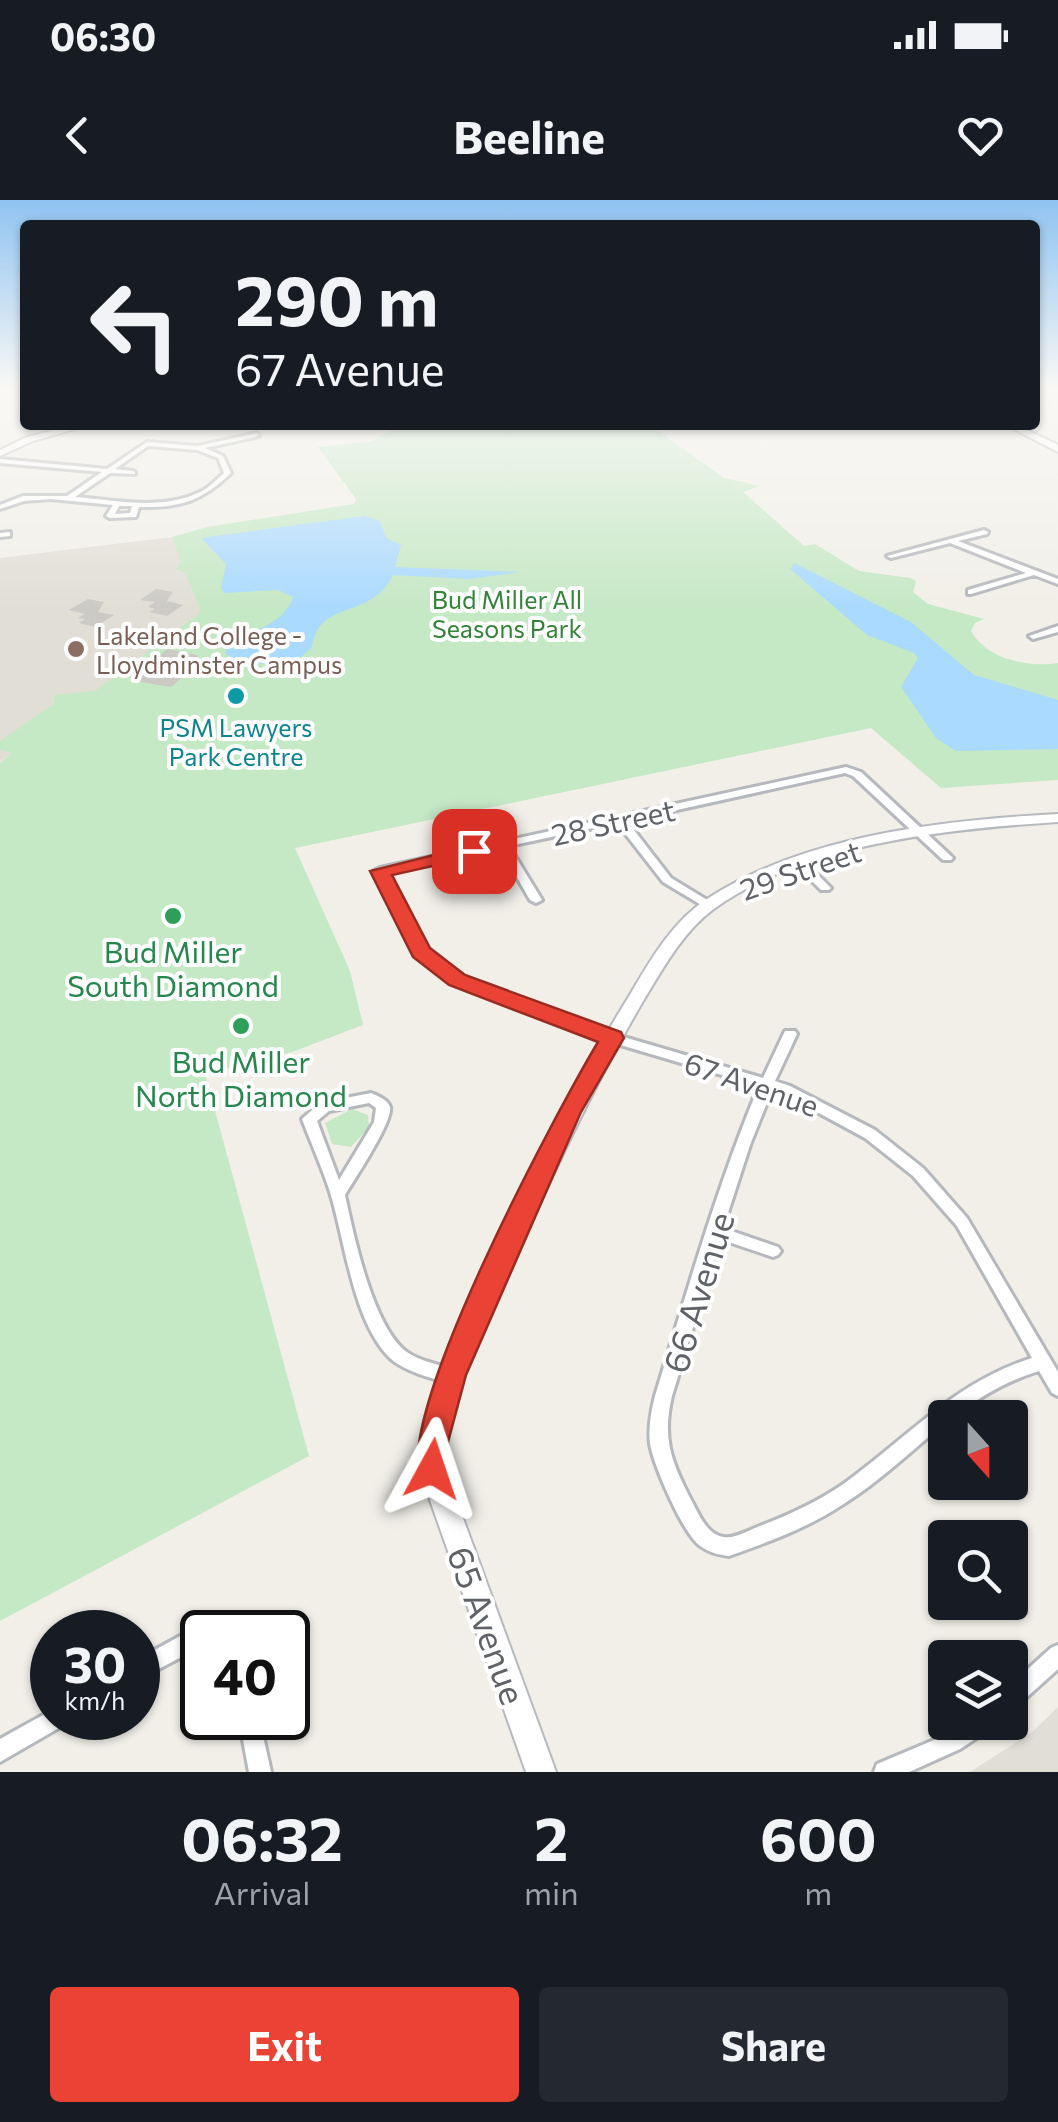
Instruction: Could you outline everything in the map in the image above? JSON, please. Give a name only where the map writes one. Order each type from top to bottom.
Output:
[{"type":"street","points":[[15,462],[133,473]]},
{"type":"street","points":[[66,500],[120,462]]},
{"type":"street","points":[[0,507],[20,497],[66,500],[116,506],[110,516],[118,518],[133,515],[136,506],[196,494],[224,478],[228,469],[225,462]]},
{"type":"street","points":[[891,556],[984,532]]},
{"type":"street","points":[[952,541],[1058,582]]},
{"type":"street","points":[[971,592],[1033,573]]},
{"type":"street","points":[[1033,636],[1058,629]]},
{"type":"street","name":"28 Street","points":[[380,871],[846,770],[857,774],[920,833]]},
{"type":"street","name":"29 Street","points":[[612,1038],[662,954],[708,905],[800,863],[920,833],[1058,818]]},
{"type":"street","points":[[620,819],[667,880],[708,905]]},
{"type":"street","points":[[920,833],[947,858]]},
{"type":"street","points":[[503,845],[536,900]]},
{"type":"street","points":[[800,863],[826,888]]},
{"type":"street","name":"67 Avenue","points":[[380,871],[415,943],[446,974],[612,1038],[765,1082],[825,1107],[870,1134],[918,1172],[980,1248],[1040,1364],[1058,1388]]},
{"type":"street","name":"66 Avenue","points":[[790,1034],[765,1082],[732,1169],[718,1232],[658,1432],[682,1501],[700,1535],[714,1546],[729,1547],[816,1510],[848,1491],[988,1380],[1040,1364]]},
{"type":"street","name":"65 Avenue","points":[[540,1772],[432,1469],[432,1442],[450,1375],[569,1112],[612,1038]]},
{"type":"street","points":[[338,1195],[381,1122],[382,1106],[374,1099],[337,1103],[309,1119],[338,1195],[372,1311],[388,1346],[420,1367],[450,1375]]},
{"type":"street","points":[[718,1232],[773,1250]]},
{"type":"street","points":[[1028,1682],[1058,1655]]},
{"type":"street","points":[[0,1751],[30,1734]]},
{"type":"street","points":[[253,1740],[260,1772]]},
{"type":"street","points":[[885,1772],[956,1740]]},
{"type":"shaded area","name":"Lakeland College - Lloydminster Campus","points":[[172,537],[202,614],[0,762],[0,558]]},
{"type":"shaded area","points":[[1058,1707],[1058,1772],[970,1772],[1020,1740],[1028,1740]]},
{"type":"green space","name":"Bud Miller All Seasons Park","points":[[329,462],[702,462],[724,478],[760,486],[743,492],[804,546],[815,544],[859,571],[910,578],[916,581],[913,592],[928,604],[984,619],[975,623],[971,631],[997,655],[1034,664],[1058,663],[1058,780],[941,788],[871,728],[295,848],[350,971],[363,1025],[292,1052],[205,1074],[309,1456],[0,1621],[0,763],[12,753],[0,750],[0,741],[54,704],[54,695],[95,691],[201,612],[186,574],[176,569],[181,562],[172,537],[207,527],[354,504],[356,499]]},
{"type":"green space","points":[[352,1109],[368,1115],[369,1127],[351,1147],[332,1144],[325,1123]]},
{"type":"water","points":[[364,516],[380,521],[386,538],[401,545],[395,567],[521,572],[469,579],[393,575],[372,599],[325,622],[312,647],[290,667],[238,661],[226,654],[225,645],[274,621],[289,607],[293,597],[278,590],[224,593],[221,588],[226,564],[201,538]]},
{"type":"water","points":[[794,563],[911,622],[974,675],[1058,700],[1058,749],[956,751],[936,738],[901,687],[918,658],[914,653],[867,635],[790,569]]},
{"type":"building","points":[[156,589],[173,592],[167,601],[183,605],[167,616],[149,612],[155,609],[148,607],[155,602],[140,600]]},
{"type":"building","points":[[88,599],[104,602],[98,612],[114,615],[95,627],[79,623],[85,619],[78,618],[85,614],[69,610]]},
{"type":"building","points":[[168,649],[197,655],[198,664],[171,687],[134,681],[149,670],[141,668]]},
{"type":"place","name":"Lakeland College - Lloydminster Campus","points":[[76,649]]},
{"type":"place","name":"PSM Lawyers Park Centre","points":[[236,696]]},
{"type":"place","name":"Bud Miller South Diamond","points":[[173,916]]},
{"type":"place","name":"Bud Miller North Diamond","points":[[241,1026]]},
{"type":"route","points":[[432,1469],[432,1442],[450,1375],[542,1168],[612,1038],[457,980],[421,952],[380,871],[474,851]]}]
